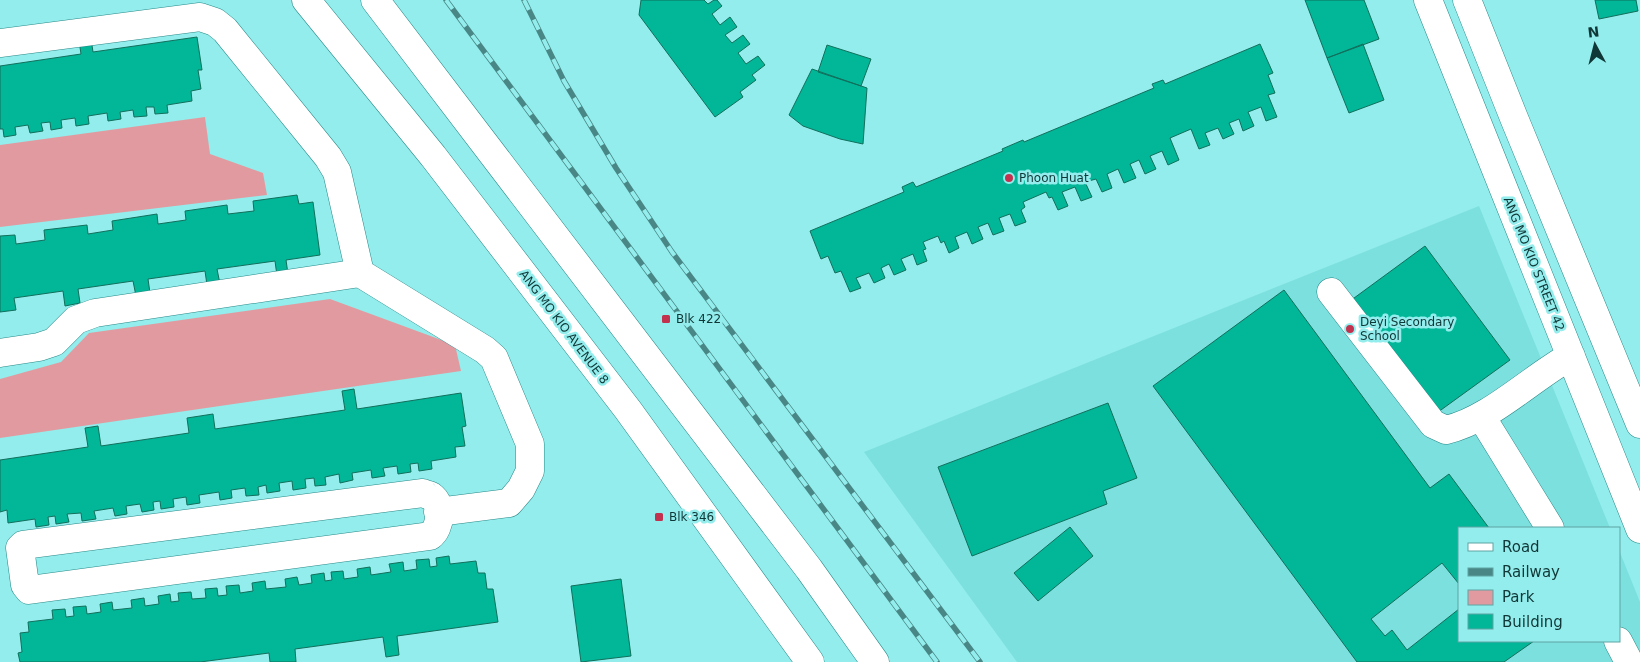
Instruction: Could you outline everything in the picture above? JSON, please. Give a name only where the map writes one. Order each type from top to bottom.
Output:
[{"type":"main road","name":"ANG MO KIO AVENUE 8","points":[[306,0],[433,156],[628,410],[810,662]]},
{"type":"main road","points":[[375,0],[809,569],[875,662]]},
{"type":"main road","name":"ANG MO KIO STREET 42","points":[[1428,0],[1640,529]]},
{"type":"main road","points":[[1467,0],[1640,424]]},
{"type":"main road","points":[[0,42],[200,17],[215,22],[225,30],[328,158],[337,172],[360,273]]},
{"type":"main road","points":[[0,354],[39,347],[54,342],[76,320],[95,313],[360,273],[485,350],[494,358],[530,444],[530,472],[521,489],[510,503],[438,512]]},
{"type":"main road","points":[[1331,292],[1433,424],[1446,430],[1481,416],[1556,364],[1571,356]]},
{"type":"main road","points":[[1481,416],[1549,527]]},
{"type":"main road","points":[[423,493],[430,496],[436,502],[438,512],[439,523],[435,532],[430,536],[29,590],[25,585],[20,548],[23,545],[423,493]]},
{"type":"main road","points":[[1619,642],[1629,662]]},
{"type":"shaded area","name":"Deyi Secondary School","points":[[1479,206],[1610,527],[1458,527],[1458,642],[1620,642],[1620,552],[1640,602],[1640,662],[1017,662],[864,452]]},
{"type":"green space","points":[[205,117],[210,154],[263,173],[267,195],[0,227],[0,145]]},
{"type":"green space","points":[[330,299],[455,345],[461,371],[0,438],[0,379],[61,362],[89,333]]},
{"type":"building","points":[[641,0],[704,0],[708,4],[717,0],[722,6],[712,14],[720,25],[730,17],[737,27],[725,35],[732,43],[743,35],[750,44],[738,53],[746,64],[758,56],[765,65],[752,75],[756,80],[740,92],[743,97],[715,117],[639,15]]},
{"type":"building","points":[[1305,0],[1364,0],[1379,39],[1327,58]]},
{"type":"building","points":[[1595,0],[1636,0],[1638,11],[1599,19]]},
{"type":"building","points":[[90,32],[93,52],[197,37],[202,70],[198,70],[201,89],[191,91],[192,101],[167,105],[168,113],[155,114],[154,107],[146,107],[147,116],[134,117],[133,110],[120,112],[121,119],[108,121],[107,113],[88,116],[89,124],[76,126],[75,118],[61,120],[62,128],[51,130],[50,122],[41,123],[43,131],[30,133],[28,125],[15,127],[16,135],[4,137],[3,129],[0,129],[0,66],[81,54],[78,34]]},
{"type":"building","points":[[1260,44],[1273,73],[1268,75],[1275,93],[1268,95],[1277,117],[1266,121],[1261,107],[1248,112],[1254,126],[1243,131],[1239,119],[1229,123],[1234,134],[1223,139],[1218,128],[1205,133],[1210,145],[1199,149],[1191,129],[1170,138],[1179,160],[1168,165],[1162,151],[1150,156],[1156,169],[1145,174],[1139,160],[1130,164],[1136,178],[1124,183],[1118,169],[1107,174],[1112,188],[1102,192],[1096,179],[1085,182],[1092,197],[1081,201],[1075,187],[1062,192],[1068,206],[1058,210],[1052,197],[1049,198],[1046,192],[1023,202],[1025,207],[1021,210],[1026,222],[1015,226],[1010,214],[999,218],[1004,231],[993,235],[988,223],[978,227],[983,239],[972,244],[967,232],[955,237],[959,248],[949,253],[944,241],[941,243],[938,236],[923,242],[926,249],[923,250],[927,261],[917,265],[913,254],[901,259],[906,270],[894,275],[889,264],[881,268],[885,278],[874,283],[869,273],[856,278],[861,288],[850,292],[841,271],[835,273],[828,256],[821,259],[810,231],[904,192],[902,187],[913,182],[916,187],[1003,151],[1002,149],[1023,140],[1024,142],[1154,88],[1152,84],[1163,80],[1165,84]]},
{"type":"building","points":[[1363,44],[1384,100],[1349,113],[1327,58]]},
{"type":"building","points":[[827,45],[871,59],[861,86],[818,72]]},
{"type":"building","points":[[812,69],[867,88],[863,144],[840,139],[803,126],[789,115]]},
{"type":"building","points":[[297,195],[299,204],[313,202],[320,255],[286,260],[288,274],[277,276],[275,261],[217,269],[220,284],[207,285],[205,271],[148,279],[150,293],[136,296],[133,281],[78,289],[80,303],[65,306],[63,291],[14,298],[16,310],[0,312],[0,236],[15,235],[16,244],[45,240],[44,230],[87,225],[88,234],[113,230],[112,221],[157,214],[158,224],[186,220],[185,211],[227,205],[228,214],[254,211],[253,201]]},
{"type":"building","points":[[1425,246],[1510,360],[1434,415],[1350,301]]},
{"type":"building","points":[[1284,290],[1430,488],[1449,474],[1488,527],[1458,527],[1458,583],[1442,563],[1371,619],[1385,636],[1392,630],[1407,650],[1458,610],[1458,642],[1533,642],[1504,662],[1357,662],[1153,386]]},
{"type":"building","points":[[354,389],[357,409],[461,393],[466,426],[462,427],[465,446],[455,447],[456,457],[431,461],[432,469],[419,471],[418,463],[410,464],[411,472],[398,474],[397,466],[383,468],[385,476],[372,478],[371,470],[352,473],[353,480],[340,483],[339,474],[325,477],[326,485],[315,486],[314,478],[305,479],[306,488],[293,490],[292,481],[279,483],[280,491],[267,493],[266,485],[258,487],[259,495],[246,496],[245,488],[231,490],[232,498],[220,500],[219,492],[199,495],[200,503],[187,505],[186,497],[173,499],[174,507],[161,509],[160,501],[153,502],[154,510],[142,512],[140,504],[126,506],[127,514],[115,516],[113,508],[94,511],[96,519],[82,521],[81,513],[67,514],[69,522],[56,524],[55,516],[48,517],[49,525],[36,527],[35,519],[8,523],[7,510],[0,512],[0,460],[88,447],[85,428],[98,426],[101,446],[189,433],[187,418],[213,414],[215,429],[345,410],[342,391]]},
{"type":"building","points":[[1108,403],[1137,478],[1103,491],[1107,504],[972,556],[938,467]]},
{"type":"building","points":[[1070,527],[1093,556],[1038,601],[1014,573]]},
{"type":"building","points":[[449,556],[450,564],[476,561],[478,573],[485,573],[487,589],[493,589],[498,622],[397,636],[399,655],[386,657],[383,637],[295,649],[296,662],[270,662],[269,653],[200,662],[20,662],[18,653],[22,652],[20,633],[29,632],[28,622],[53,619],[52,610],[65,609],[66,617],[74,616],[73,607],[86,606],[87,614],[101,612],[100,604],[112,602],[113,610],[132,608],[131,600],[144,598],[145,606],[159,604],[158,596],[170,594],[171,602],[179,601],[178,593],[191,592],[192,599],[206,598],[205,589],[217,588],[218,596],[227,595],[226,586],[239,585],[240,593],[253,591],[252,583],[265,581],[266,589],[286,587],[285,579],[297,577],[299,585],[312,583],[311,575],[324,573],[325,581],[332,580],[331,572],[343,571],[344,579],[358,577],[357,569],[370,567],[371,575],[391,572],[389,564],[403,562],[404,571],[417,569],[416,560],[429,559],[430,567],[437,566],[436,558]]},
{"type":"building","points":[[621,579],[631,656],[581,662],[571,586]]},
{"type":"railway","points":[[446,0],[937,662]]},
{"type":"railway","points":[[524,0],[564,81],[616,168],[672,252],[980,662]]},
{"type":"place","name":"Phoon Huat","points":[[1009,178]]},
{"type":"place","name":"Blk 422","points":[[666,319]]},
{"type":"place","name":"Deyi Secondary School","points":[[1350,329]]},
{"type":"place","name":"Blk 346","points":[[659,517]]}]
